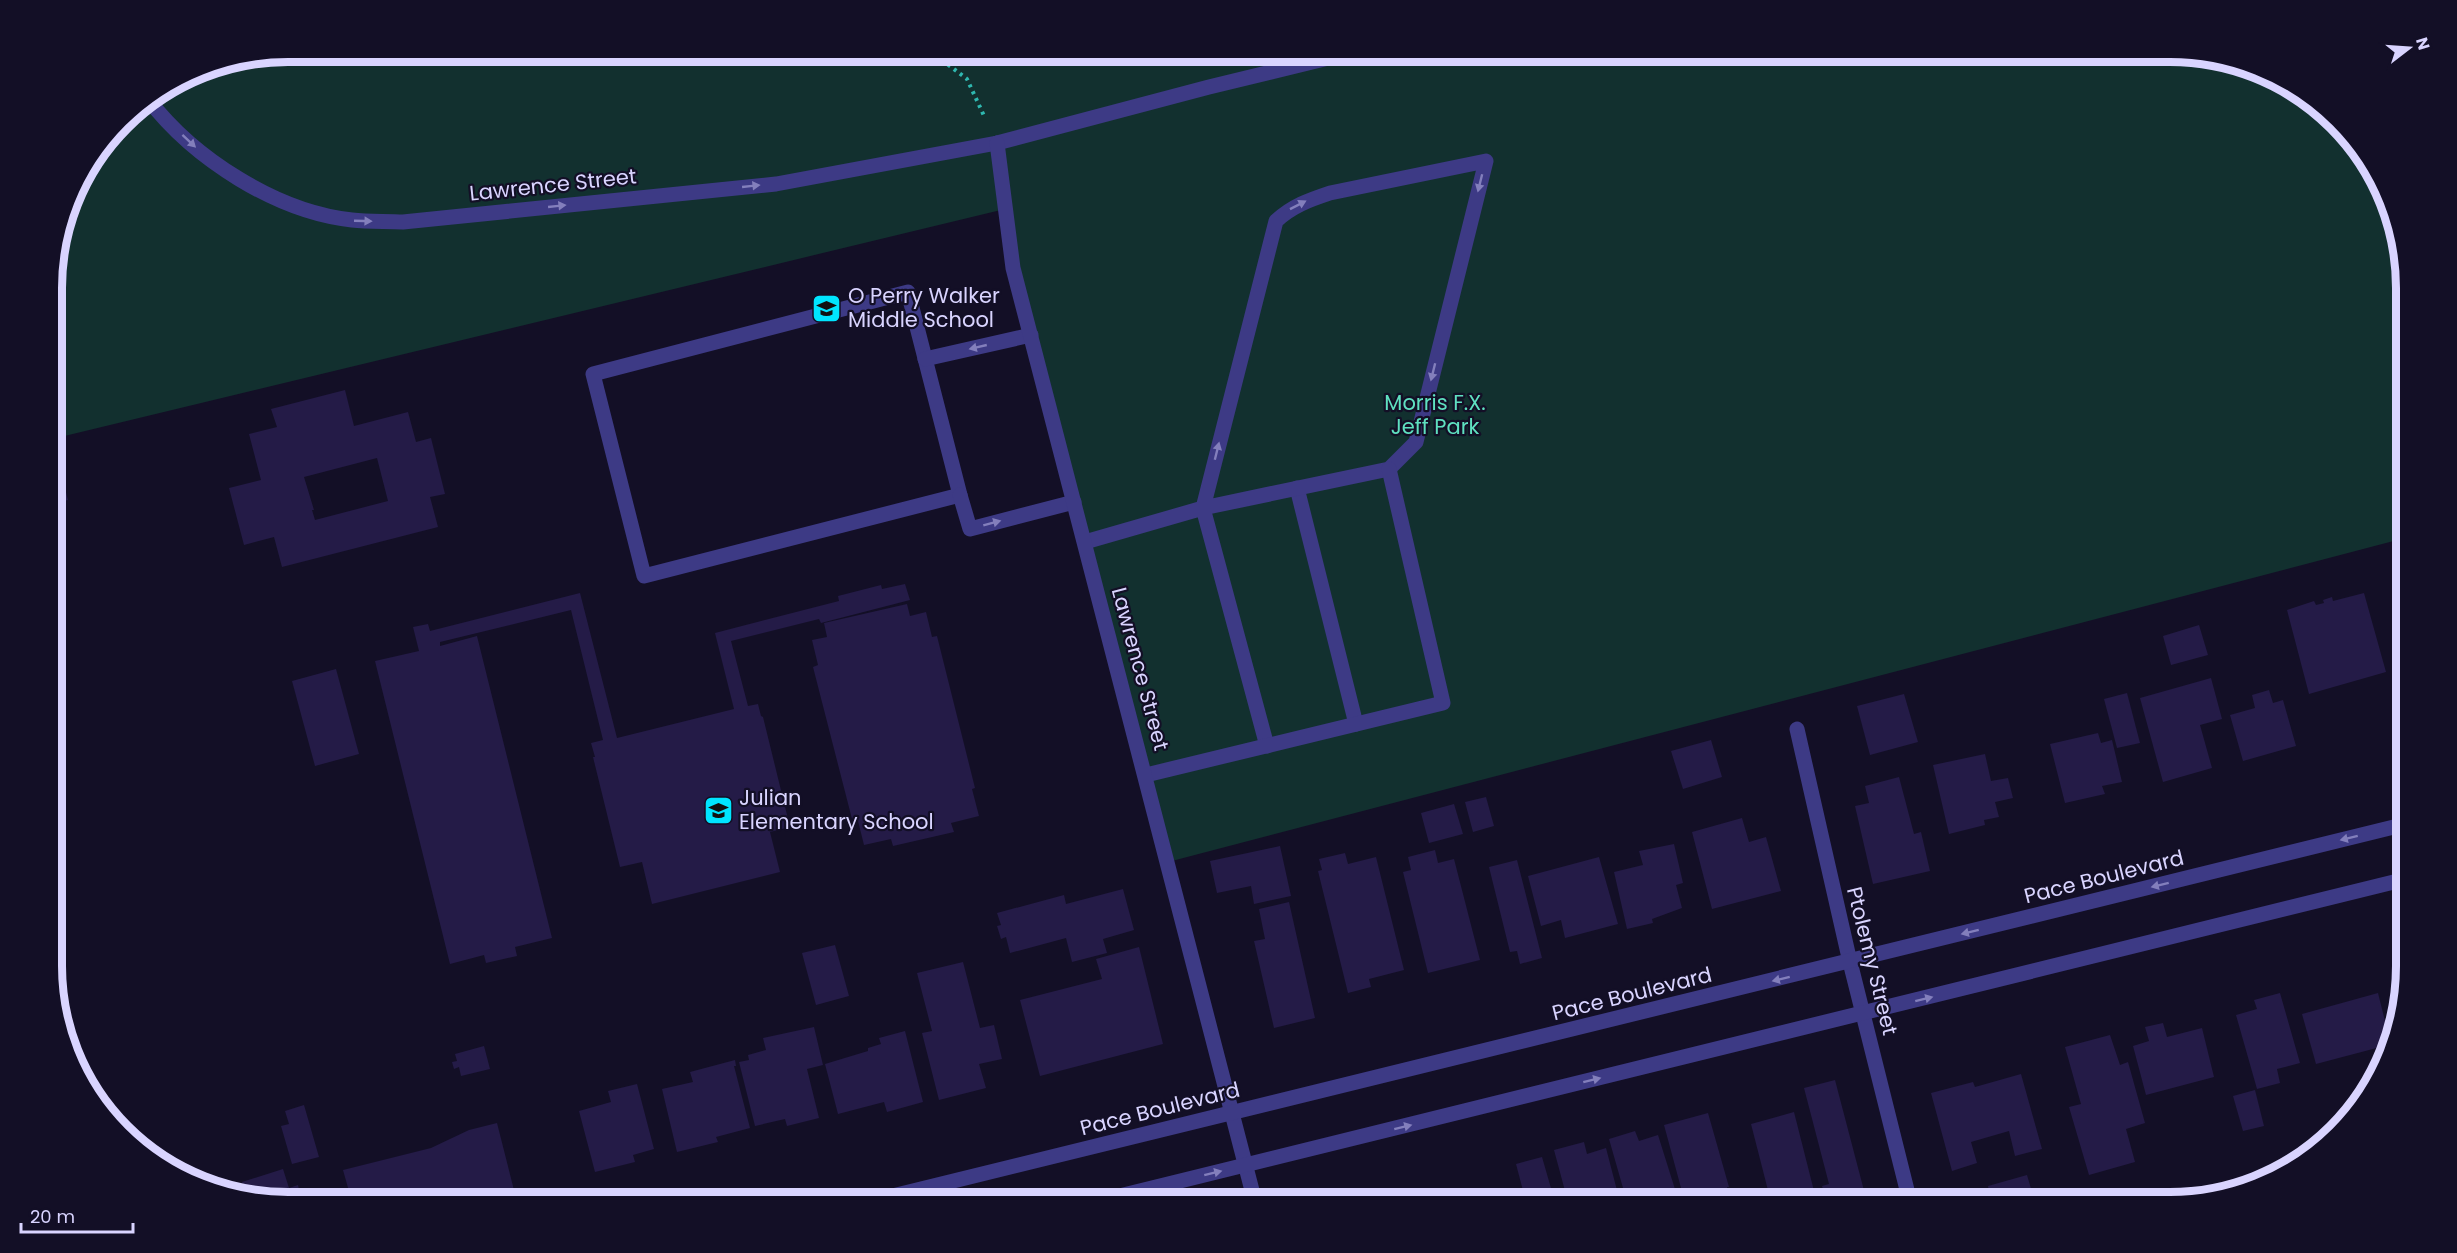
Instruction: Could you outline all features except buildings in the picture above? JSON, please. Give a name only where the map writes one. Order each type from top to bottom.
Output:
[{"type":"street","name":"Lawrence Street","points":[[154,105],[216,166],[287,204],[352,220],[403,222],[776,184],[998,143],[1312,62]]},
{"type":"street","name":"Lawrence Street","points":[[998,143],[1013,268],[1234,1113],[1253,1192]]},
{"type":"street","points":[[1085,542],[1203,508],[1389,469],[1416,442],[1486,161],[1330,193],[1287,210],[1276,221],[1203,508],[1266,746]]},
{"type":"street","points":[[960,495],[644,576],[593,374],[908,292],[970,529],[1074,502]]},
{"type":"street","points":[[925,359],[1031,335]]},
{"type":"street","points":[[1146,775],[1443,703],[1389,469]]},
{"type":"street","points":[[1297,488],[1356,724]]},
{"type":"street","name":"Ptolemy Street","points":[[1797,729],[1850,962],[1908,1192]]},
{"type":"street","name":"Pace Boulevard","points":[[909,1192],[2396,826]]},
{"type":"street","points":[[1136,1192],[2396,881]]},
{"type":"path","points":[[945,62],[967,79],[998,143]]},
{"type":"green space","name":"Morris F.X. Jeff Park","points":[[2184,62],[2199,63],[2242,73],[2282,92],[2307,108],[2349,150],[2378,201],[2391,243],[2396,288],[2396,540],[1168,862],[1005,209],[61,437],[63,258],[73,215],[92,174],[118,138],[150,108],[174,92],[215,73],[258,63]]},
{"type":"place","name":"O Perry Walker Middle School","points":[[827,308]]},
{"type":"place","name":"Julian Elementary School","points":[[718,810]]}]
